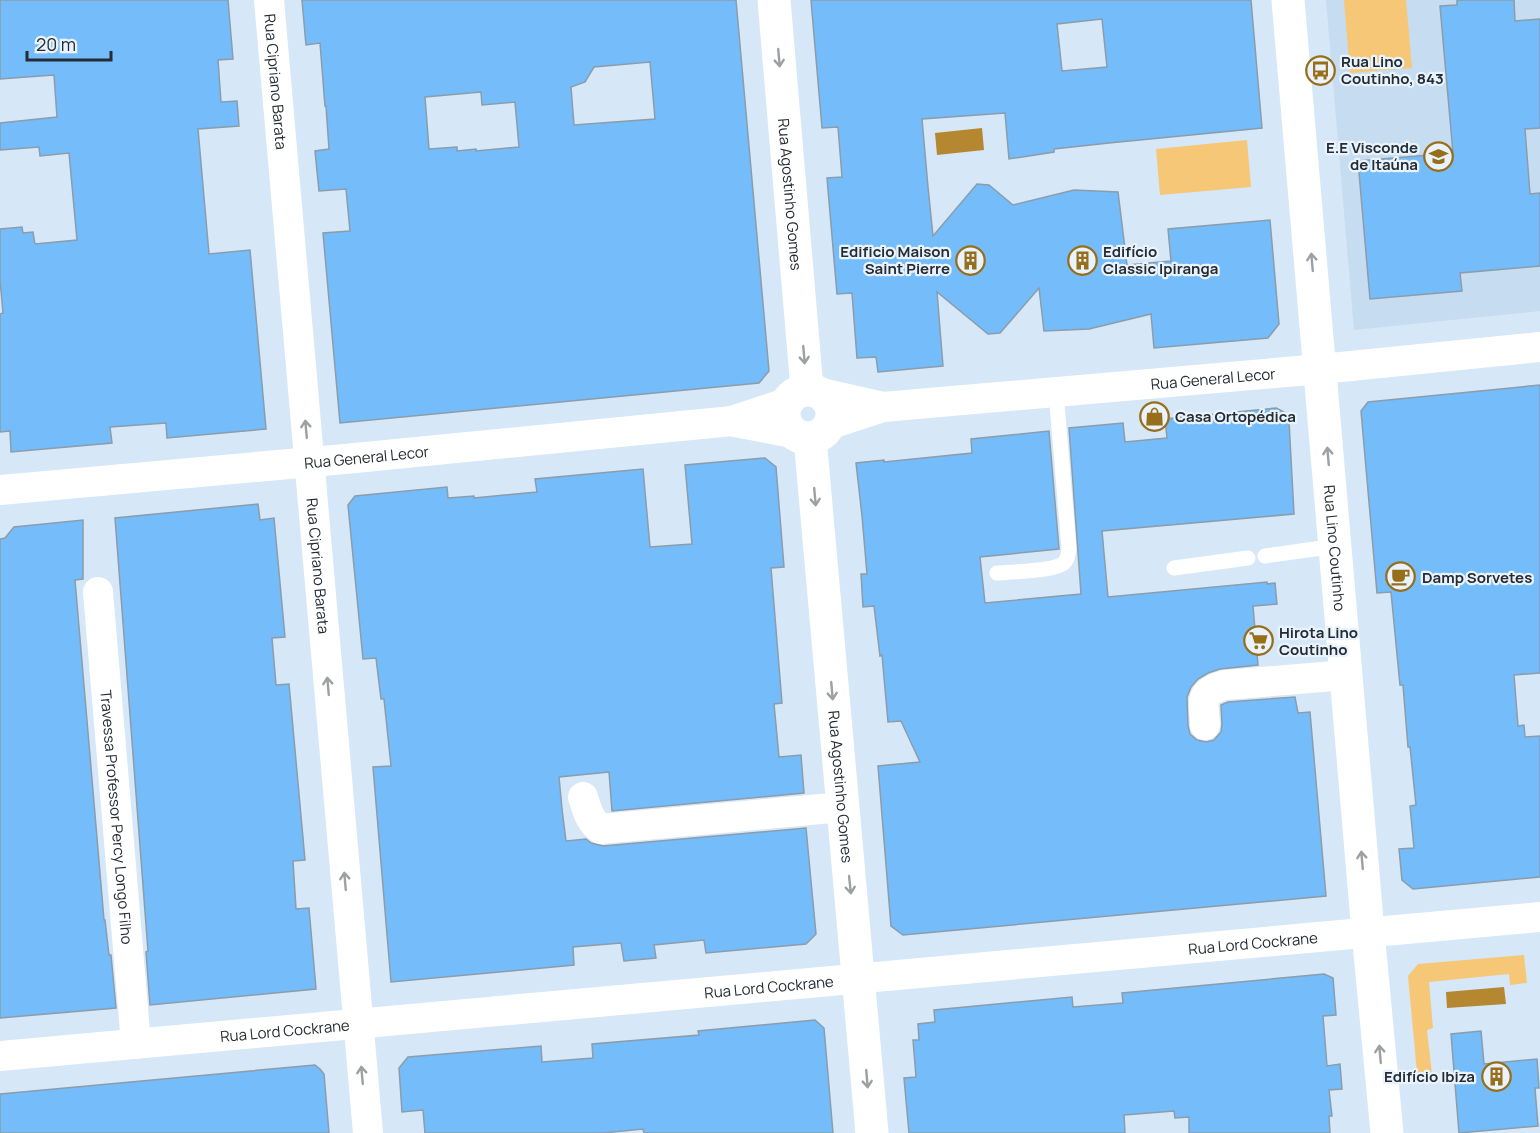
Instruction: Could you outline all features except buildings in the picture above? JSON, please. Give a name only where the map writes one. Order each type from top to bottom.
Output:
[{"type":"street","name":"Rua Cipriano Barata","points":[[269,0],[368,1133]]},
{"type":"street","name":"Rua Agostinho Gomes","points":[[774,0],[808,414],[872,1133]]},
{"type":"street","name":"Rua Lino Coutinho","points":[[1288,0],[1387,1133]]},
{"type":"street","name":"Rua General Lecor","points":[[0,490],[1540,347]]},
{"type":"street","name":"Travessa Professor Percy Longo Filho","points":[[98,591],[136,1044]]},
{"type":"street","points":[[1204,725],[1204,698],[1216,687],[1347,675]]},
{"type":"street","points":[[583,797],[594,825],[601,829],[843,807]]},
{"type":"street","name":"Rua Lord Cockrane","points":[[0,1056],[1540,917]]},
{"type":"lane","points":[[997,573],[1054,567],[1064,563],[1068,557],[1056,392]]},
{"type":"lane","points":[[1264,556],[1336,546]]},
{"type":"lane","points":[[1174,568],[1248,558]]},
{"type":"shaded area","name":"E.E Visconde de Itaúna","points":[[1326,0],[1540,0],[1540,311],[1354,330]]},
{"type":"shaded area","points":[[1344,0],[1406,0],[1412,68],[1350,73]]},
{"type":"shaded area","points":[[982,128],[984,150],[937,155],[935,133]]},
{"type":"shaded area","points":[[1247,140],[1251,187],[1160,195],[1156,149]]},
{"type":"shaded area","points":[[1524,955],[1527,983],[1510,985],[1509,974],[1429,982],[1433,1028],[1427,1030],[1433,1083],[1418,1084],[1408,976],[1418,964]]},
{"type":"shaded area","points":[[1504,987],[1506,1004],[1447,1008],[1446,992]]},
{"type":"place","name":"Rua Lino Coutinho, 843","points":[[1320,70]]},
{"type":"place","name":"E.E Visconde de Itaúna","points":[[1439,156]]},
{"type":"place","name":"Edificio Maison Saint Pierre","points":[[971,260]]},
{"type":"place","name":"Edifício Classic Ipiranga","points":[[1082,260]]},
{"type":"place","name":"Casa Ortopédica","points":[[1154,416]]},
{"type":"place","name":"Damp Sorvetes","points":[[1401,577]]},
{"type":"place","name":"Hirota Lino Coutinho","points":[[1258,641]]},
{"type":"place","name":"Edifício Ibiza","points":[[1496,1076]]}]
